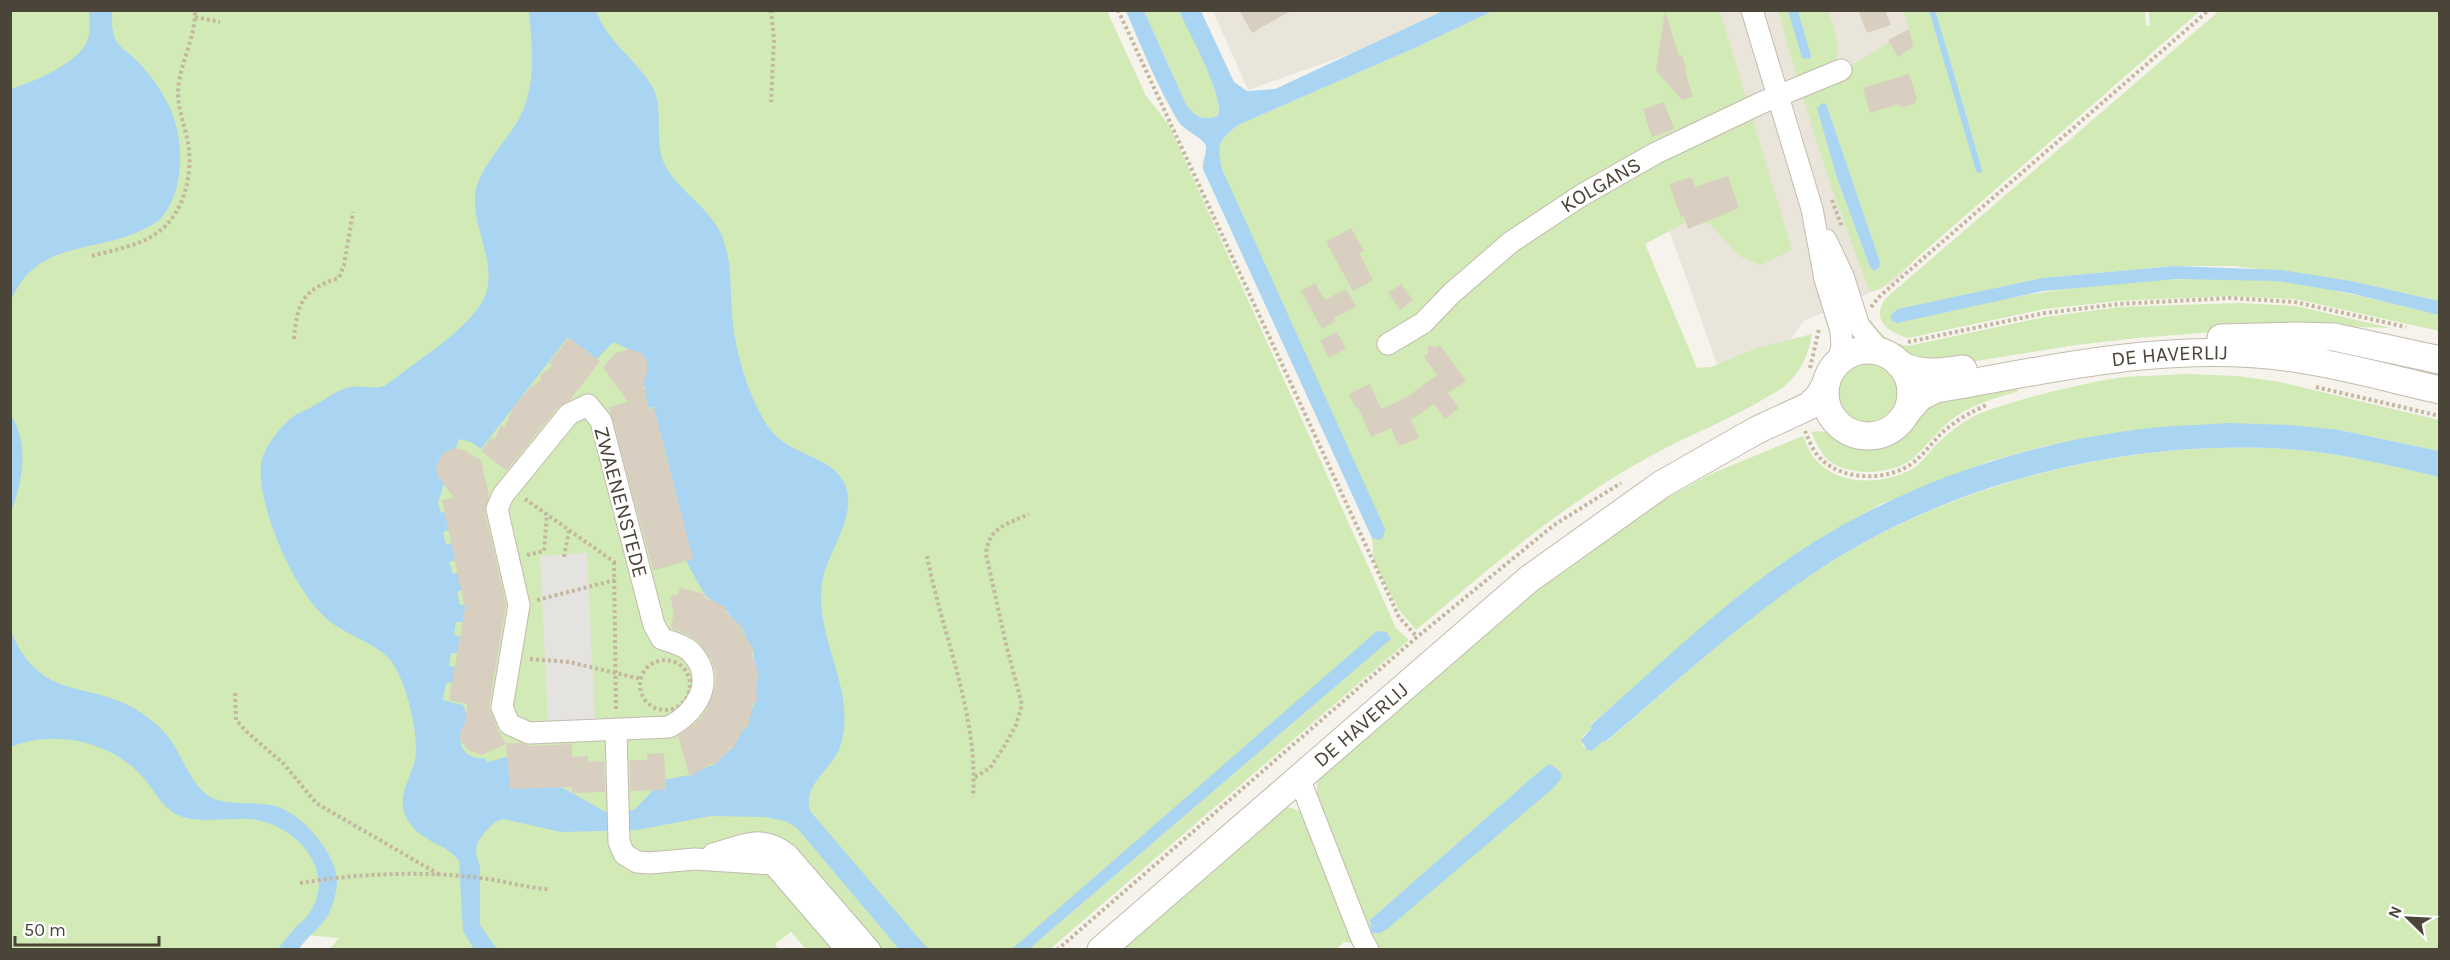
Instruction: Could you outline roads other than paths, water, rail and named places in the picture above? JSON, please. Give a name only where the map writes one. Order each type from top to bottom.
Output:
[{"type":"street","points":[[1752,10],[1812,209],[1825,279],[1841,332],[1842,347],[1831,374],[1826,403],[1832,417],[1841,427],[1854,434],[1877,435],[1889,430],[1907,411],[1910,388],[1907,376],[1894,352],[1859,326],[1843,276],[1812,209]]},
{"type":"street","name":"KOLGANS","points":[[1388,344],[1423,323],[1452,293],[1511,242],[1582,195],[1656,153],[1778,96],[1841,70]]},
{"type":"street","name":"DE HAVERLIJ","points":[[1894,352],[1913,371],[1932,373],[2119,347],[2242,336],[2296,336],[2334,337],[2439,360]]},
{"type":"street","points":[[1831,374],[1845,356],[1860,350],[1894,352]]},
{"type":"street","name":"DE HAVERLIJ","points":[[1907,411],[1920,397],[1936,389],[2121,357],[2190,353],[2292,358],[2439,390]]},
{"type":"street","name":"DE HAVERLIJ","points":[[1101,950],[1529,579],[1662,484],[1757,430],[1809,406],[1819,396],[1831,374]]},
{"type":"street","name":"ZWAENENSTEDE","points":[[588,405],[601,421],[654,625],[662,639],[679,645],[691,653],[700,667],[703,685],[696,705],[683,720],[669,727],[616,729],[529,733],[508,724],[502,707],[519,605],[497,508],[510,488],[569,414],[588,405]]},
{"type":"street","name":"DE HAVERLIJ","points":[[1627,511],[1816,423],[1828,423],[1841,427]]},
{"type":"street","points":[[616,729],[616,802],[619,842],[624,854],[637,862],[651,863],[694,859],[773,864],[847,950]]},
{"type":"street","points":[[1299,778],[1368,950]]},
{"type":"street","points":[[694,859],[759,842],[775,844],[788,855],[870,950]]},
{"type":"water","points":[[89,11],[112,11],[113,30],[117,42],[145,69],[166,100],[177,128],[179,144],[179,176],[175,191],[170,205],[154,224],[125,237],[69,251],[43,262],[26,276],[11,299],[11,89],[55,70],[76,56],[88,39]]},
{"type":"water","points":[[529,11],[596,11],[613,40],[650,83],[655,92],[659,112],[659,144],[664,163],[676,181],[715,224],[725,245],[728,256],[734,335],[743,371],[756,405],[772,432],[789,446],[826,464],[835,471],[846,487],[847,512],[825,571],[821,603],[844,703],[844,724],[837,753],[810,792],[810,811],[928,949],[899,949],[796,827],[785,821],[764,817],[711,816],[636,830],[561,832],[503,819],[494,823],[477,843],[476,854],[480,867],[480,925],[497,949],[474,949],[463,931],[459,861],[447,850],[418,832],[411,825],[403,809],[403,795],[413,767],[416,750],[414,723],[407,694],[397,670],[378,649],[339,628],[318,611],[293,573],[272,527],[261,482],[261,464],[269,445],[289,420],[346,388],[372,388],[387,384],[452,335],[476,311],[484,297],[488,283],[488,269],[475,197],[481,176],[515,126],[529,91],[532,51]],"holes":[[[568,337],[597,359],[613,342],[640,354],[641,384],[646,388],[640,395],[647,408],[653,407],[692,559],[686,561],[705,595],[726,611],[742,629],[753,652],[757,678],[754,704],[745,727],[731,749],[712,765],[689,775],[663,780],[634,810],[606,812],[507,757],[487,762],[485,758],[470,756],[465,752],[460,740],[464,727],[469,721],[463,705],[443,700],[446,683],[453,683],[456,667],[449,666],[451,653],[458,653],[461,636],[454,635],[456,622],[464,622],[467,604],[460,605],[457,592],[463,590],[459,572],[453,574],[449,562],[457,560],[453,542],[446,545],[443,532],[450,530],[446,512],[441,513],[438,503],[459,439],[471,442],[481,449]]]},
{"type":"water","points":[[1126,11],[1144,11],[1186,104],[1199,117],[1208,118],[1218,116],[1219,107],[1216,94],[1179,11],[1201,11],[1234,82],[1247,91],[1275,89],[1443,11],[1493,11],[1417,47],[1238,125],[1226,135],[1221,143],[1222,169],[1385,529],[1383,538],[1378,540],[1372,538],[1203,169],[1206,146],[1184,128],[1170,108]]},
{"type":"water","points":[[1788,11],[1798,11],[1811,56],[1809,59],[1802,58]]},
{"type":"water","points":[[1822,103],[1826,104],[1880,262],[1879,268],[1874,271],[1870,267],[1837,178],[1817,108]]},
{"type":"water","points":[[2175,266],[2281,270],[2351,281],[2439,301],[2439,315],[2349,293],[2277,281],[2177,279],[2043,291],[1897,323],[1891,320],[1891,315],[1898,309],[2042,278]]},
{"type":"water","points":[[11,415],[21,439],[22,464],[11,513]]},
{"type":"water","points":[[2228,423],[2291,425],[2339,430],[2439,451],[2439,477],[2324,453],[2285,449],[2227,448],[2167,451],[2108,459],[2048,471],[1990,488],[1934,509],[1880,534],[1829,563],[1742,626],[1605,742],[1603,741],[1592,751],[1587,750],[1581,740],[1592,728],[1590,726],[1755,583],[1814,542],[1893,499],[1976,466],[2063,442],[2151,428]]},
{"type":"water","points":[[1377,631],[1386,632],[1391,639],[1029,949],[1012,949]]},
{"type":"water","points":[[11,632],[24,656],[39,672],[72,688],[108,697],[127,705],[153,722],[170,739],[199,788],[205,794],[227,802],[275,806],[285,810],[306,825],[331,858],[337,880],[333,904],[327,917],[299,949],[278,949],[307,916],[317,899],[319,882],[316,867],[308,852],[283,830],[250,819],[200,820],[182,817],[168,809],[143,777],[125,761],[95,746],[78,741],[44,739],[11,747]]},
{"type":"water","points":[[1549,764],[1558,770],[1561,776],[1550,791],[1387,929],[1380,933],[1368,931],[1371,928],[1370,920]]},
{"type":"waterway","points":[[1932,10],[1979,170]]}]
